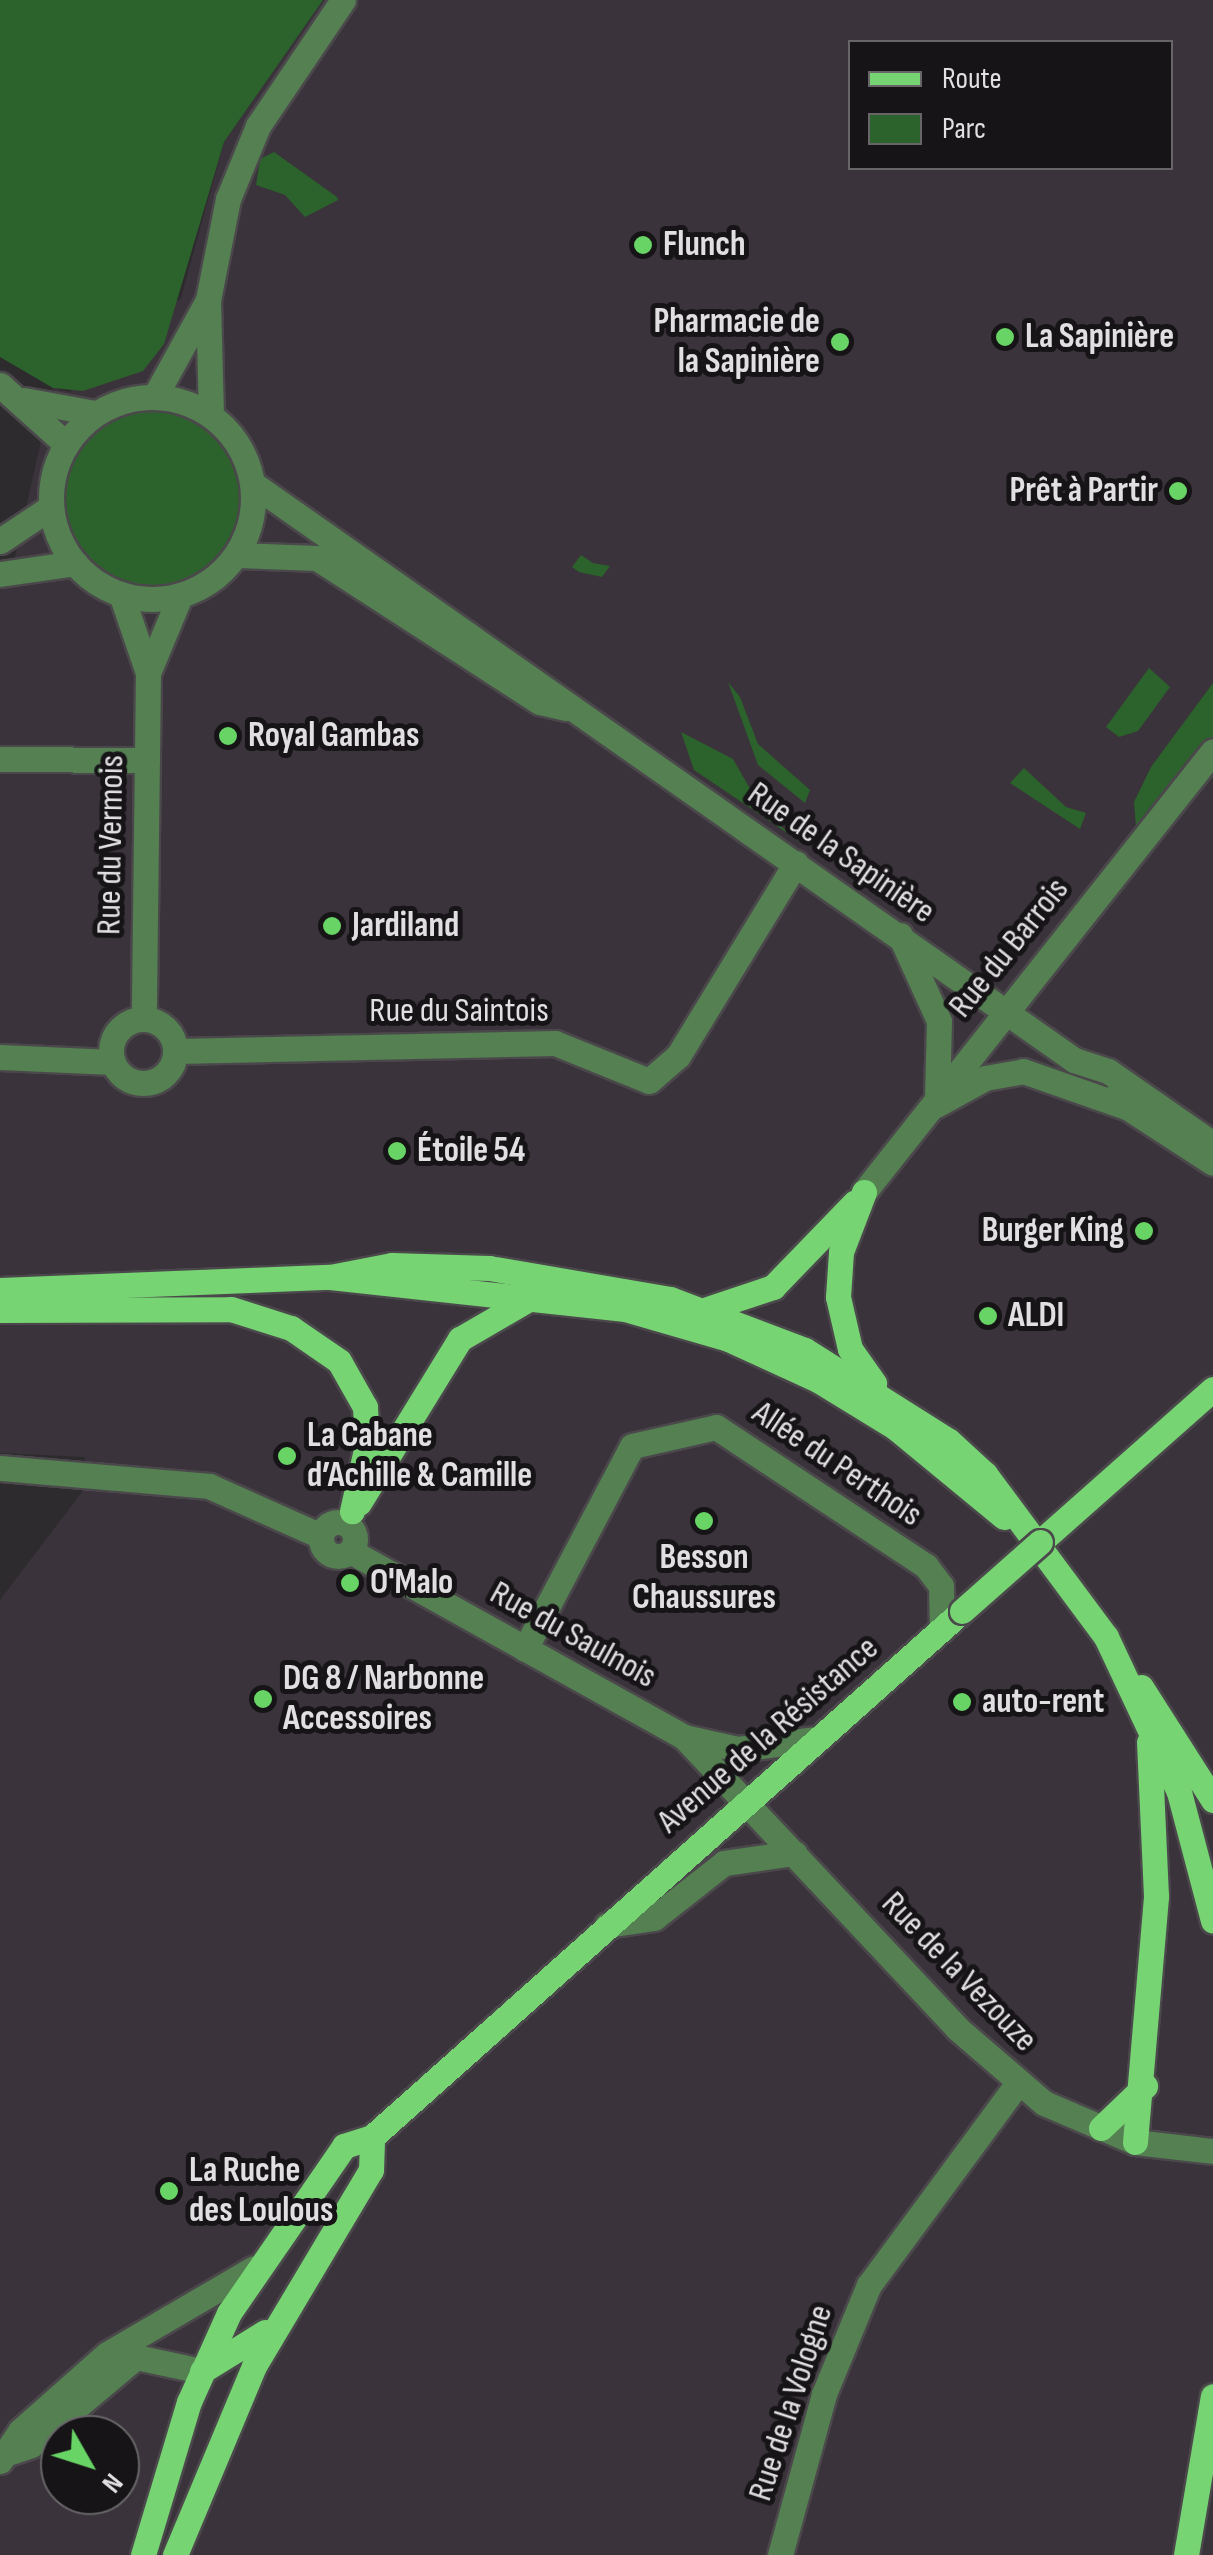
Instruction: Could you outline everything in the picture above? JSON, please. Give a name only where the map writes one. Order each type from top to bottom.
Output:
[{"type":"main road","points":[[707,1309],[773,1287],[864,1192]]},
{"type":"main road","points":[[864,1192],[841,1252],[838,1296],[850,1349],[888,1398]]},
{"type":"main road","points":[[330,1277],[392,1265],[489,1268],[707,1309],[888,1398],[985,1474],[1050,1556],[1121,1665],[1183,1806],[1213,1922]]},
{"type":"main road","points":[[0,1290],[330,1277],[539,1294],[689,1326],[818,1380],[925,1450],[1050,1556]]},
{"type":"main road","points":[[348,1517],[460,1339],[539,1294]]},
{"type":"main road","points":[[0,1310],[230,1309],[290,1328],[339,1360],[365,1407],[367,1445],[348,1517]]},
{"type":"main road","name":"Avenue de la Résistance","points":[[143,2555],[202,2371],[254,2268],[344,2146],[372,2137],[1213,1389]]},
{"type":"main road","points":[[1121,1665],[1166,1714],[1213,1800]]},
{"type":"main road","points":[[1147,1717],[1156,1896],[1145,2086],[1148,2144]]},
{"type":"main road","points":[[1101,2128],[1145,2086]]},
{"type":"main road","points":[[176,2555],[217,2440],[278,2321],[371,2170],[372,2137]]},
{"type":"main road","points":[[202,2371],[278,2321]]},
{"type":"main road","points":[[1186,2555],[1213,2396]]},
{"type":"main road","points":[[190,2402],[200,2434],[217,2440]]},
{"type":"street","points":[[156,396],[208,300],[243,157],[343,0]]},
{"type":"street","points":[[208,300],[211,415]]},
{"type":"street","points":[[0,385],[24,400],[66,444]]},
{"type":"street","points":[[24,400],[95,413],[156,396],[211,415],[242,450],[253,484],[237,555],[180,596],[121,594],[75,563],[51,507],[66,444],[95,413]]},
{"type":"street","name":"Rue de la Sapinière","points":[[253,484],[550,688],[566,708],[900,935],[1074,1060],[1126,1107],[1213,1163]]},
{"type":"street","points":[[0,541],[51,507]]},
{"type":"street","name":"Rue de la Sapinière","points":[[237,555],[318,558],[540,702],[566,708]]},
{"type":"street","points":[[0,574],[75,563]]},
{"type":"street","name":"Rue du Vermois","points":[[121,594],[148,672],[144,1019]]},
{"type":"street","name":"Rue du Vermois","points":[[148,672],[180,596]]},
{"type":"street","name":"Rue du Barrois","points":[[864,1192],[1003,1009],[1213,752]]},
{"type":"street","points":[[0,760],[146,760]]},
{"type":"street","name":"Rue du Saintois","points":[[176,1051],[555,1043],[649,1081],[678,1056],[796,864]]},
{"type":"street","points":[[900,935],[938,1021],[932,1103],[985,1078],[1024,1071],[1126,1107]]},
{"type":"street","points":[[0,1057],[112,1062],[128,1080],[153,1082],[176,1051],[167,1030],[144,1019],[117,1032],[112,1062]]},
{"type":"street","name":"Rue de la Sapinière","points":[[1074,1060],[1108,1071],[1213,1144]]},
{"type":"street","name":"Allée du Perthois","points":[[526,1649],[606,1508],[625,1454],[671,1435],[724,1430],[926,1566],[941,1586],[942,1628]]},
{"type":"street","points":[[0,1468],[210,1486],[321,1536],[348,1517],[355,1536],[350,1551]]},
{"type":"street","name":"Rue du Saulnois","points":[[321,1536],[329,1554],[350,1551],[684,1737],[746,1802]]},
{"type":"street","points":[[684,1737],[738,1749],[816,1740]]},
{"type":"street","name":"Rue de la Vezouze","points":[[746,1802],[1018,2083],[1101,2128],[1148,2144],[1213,2152]]},
{"type":"street","points":[[607,1925],[654,1918],[724,1863],[794,1853]]},
{"type":"street","name":"Rue de la Vologne","points":[[780,2555],[824,2394],[869,2286],[1018,2083]]},
{"type":"street","points":[[5,2456],[20,2431],[107,2354],[254,2268]]},
{"type":"street","points":[[5,2456],[31,2445],[128,2360],[149,2356],[168,2366],[202,2371]]},
{"type":"street","points":[[168,2366],[190,2402]]},
{"type":"shaded area","points":[[323,0],[1213,0],[1213,2555],[0,2555],[0,1600],[82,1492],[85,1457],[0,1453],[0,582],[10,579],[53,388],[70,392],[181,298],[224,142]]},
{"type":"green space","points":[[0,0],[323,0],[224,142],[164,344],[143,371],[83,391],[53,388],[0,357]]},
{"type":"green space","points":[[274,152],[338,200],[305,217],[285,195],[256,185],[260,159]]},
{"type":"green space","points":[[152,411],[186,418],[214,437],[233,465],[240,499],[233,533],[214,561],[186,580],[152,587],[118,580],[90,561],[71,533],[64,499],[71,465],[90,437],[118,418]]},
{"type":"green space","points":[[581,555],[593,563],[610,566],[602,577],[579,572],[572,567]]},
{"type":"green space","points":[[1149,668],[1170,687],[1138,731],[1119,737],[1106,727]]},
{"type":"green space","points":[[728,682],[740,697],[758,744],[810,790],[805,803],[758,765]]},
{"type":"green space","points":[[1213,683],[1213,777],[1167,829],[1136,827],[1134,802],[1151,767]]},
{"type":"green space","points":[[681,732],[733,759],[764,813],[802,843],[694,770]]},
{"type":"green space","points":[[1024,768],[1066,807],[1086,813],[1080,829],[1010,783]]},
{"type":"place","name":"Flunch","points":[[643,245]]},
{"type":"place","name":"La Sapinière","points":[[1005,337]]},
{"type":"place","name":"Pharmacie de la Sapinière","points":[[840,342]]},
{"type":"place","name":"Prêt à Partir","points":[[1178,491]]},
{"type":"place","name":"Royal Gambas","points":[[228,736]]},
{"type":"place","name":"Jardiland","points":[[332,926]]},
{"type":"place","name":"Étoile 54","points":[[397,1151]]},
{"type":"place","name":"Burger King","points":[[1144,1231]]},
{"type":"place","name":"ALDI","points":[[988,1316]]},
{"type":"place","name":"La Cabane d’Achille & Camille","points":[[287,1456]]},
{"type":"place","name":"Besson Chaussures","points":[[704,1521]]},
{"type":"place","name":"O'Malo","points":[[350,1583]]},
{"type":"place","name":"DG 8 / Narbonne Accessoires","points":[[263,1699]]},
{"type":"place","name":"auto-rent","points":[[962,1702]]},
{"type":"place","name":"La Ruche des Loulous","points":[[169,2191]]}]
